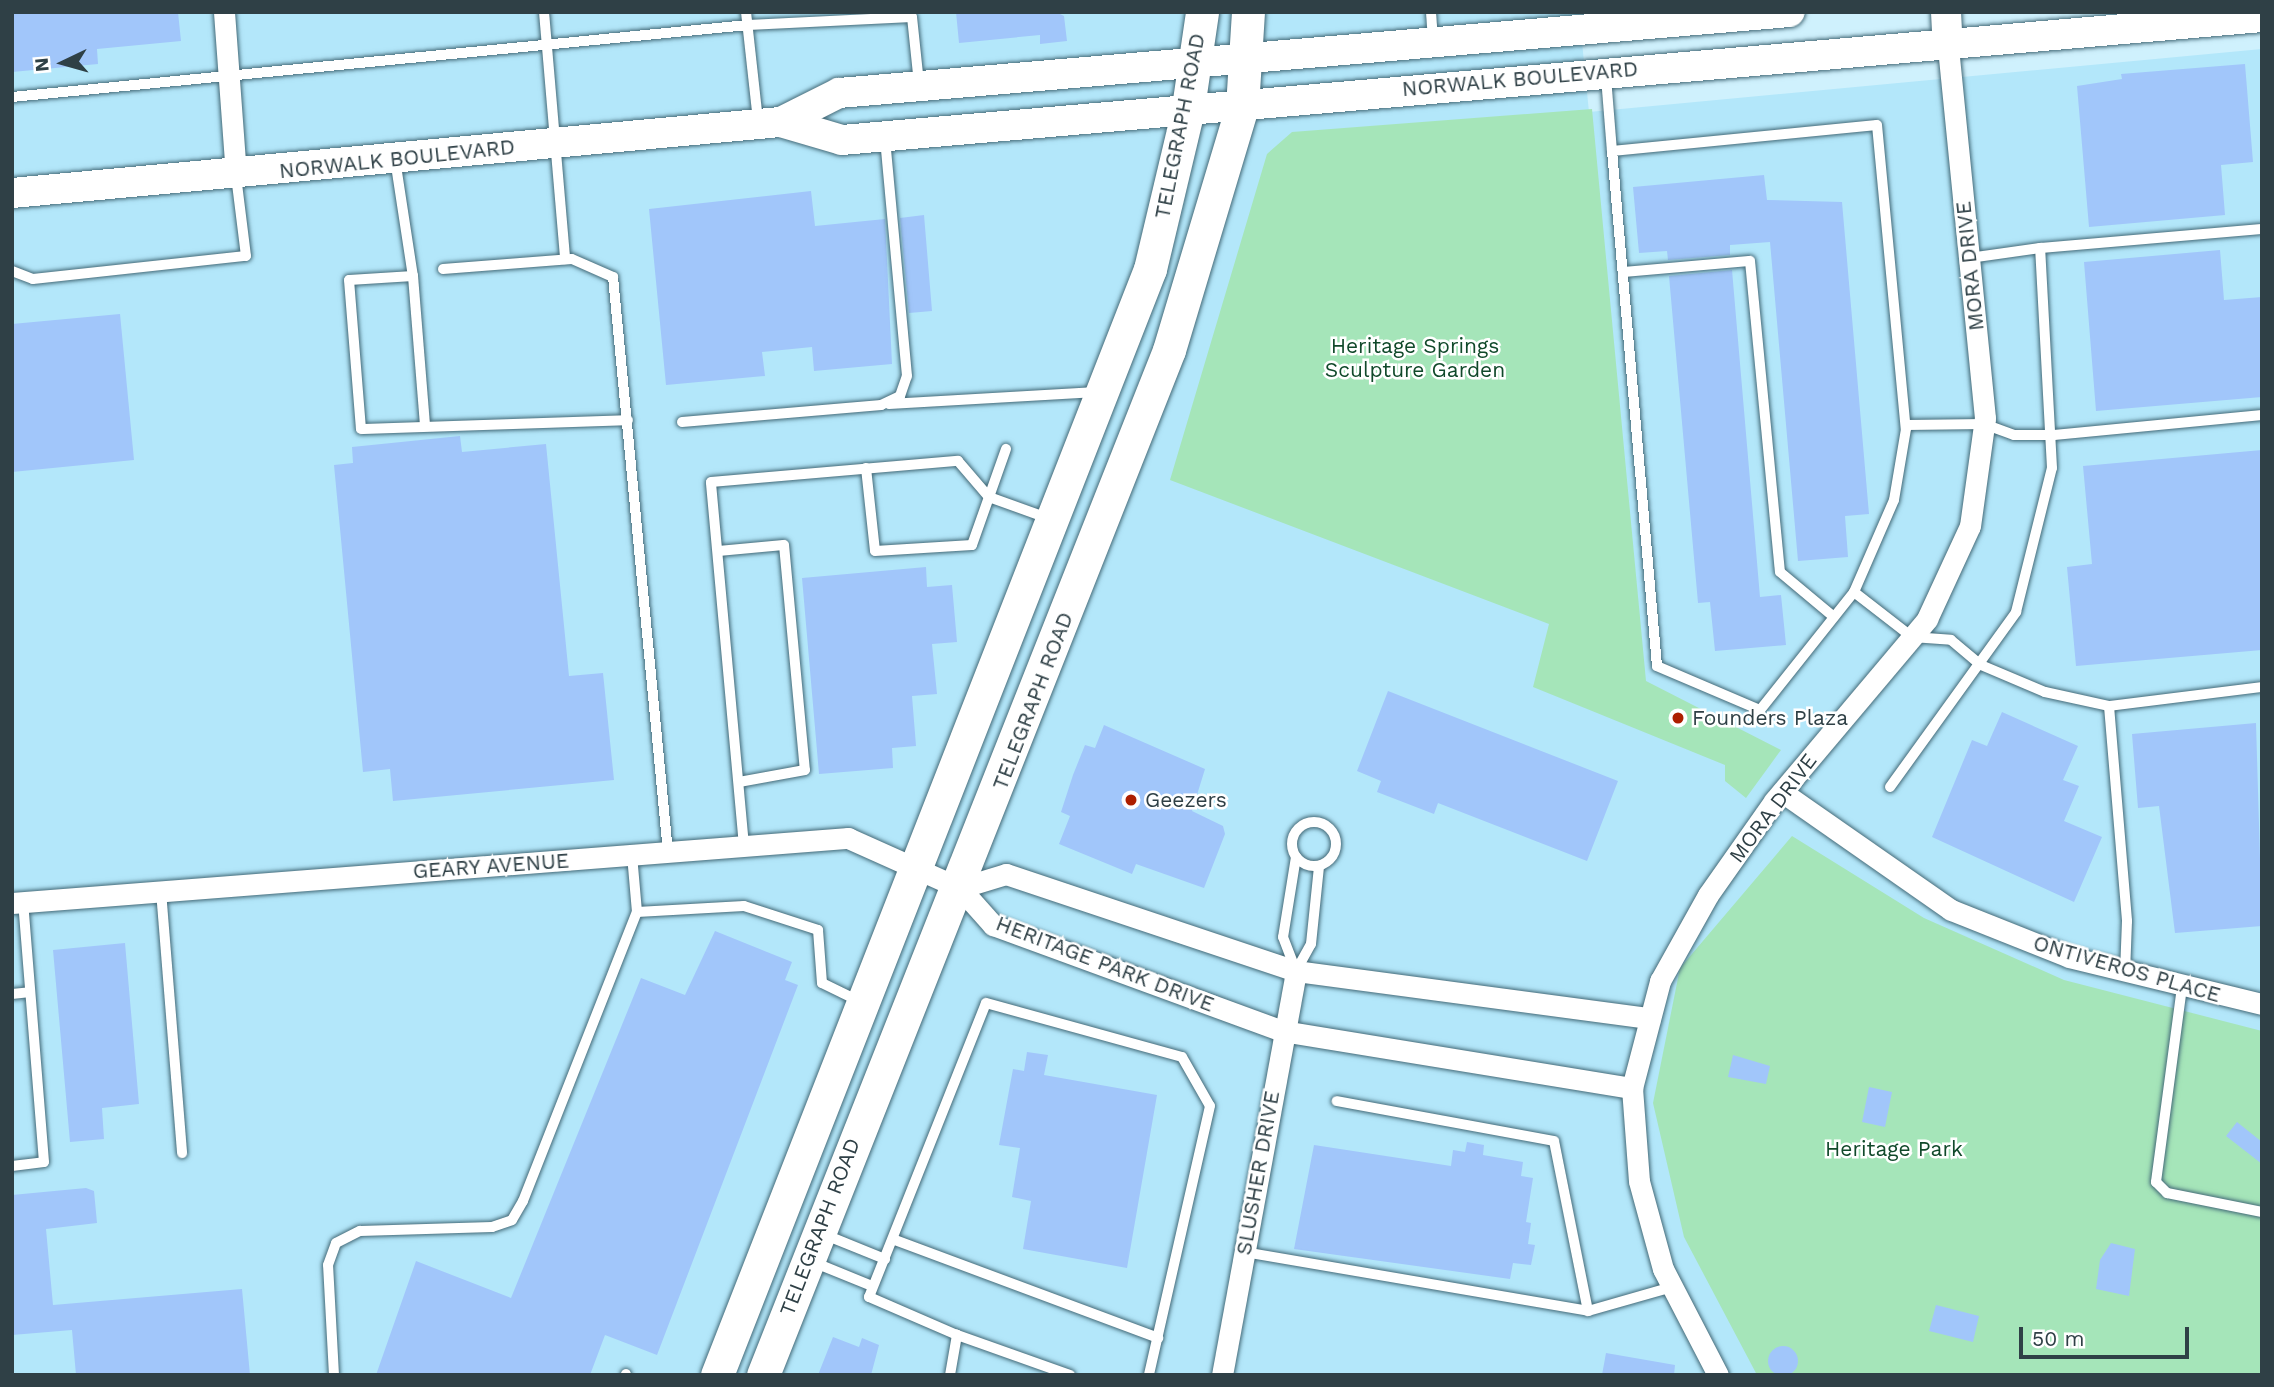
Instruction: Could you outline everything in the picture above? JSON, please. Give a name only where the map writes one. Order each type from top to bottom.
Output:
[{"type":"main road","name":"TELEGRAPH ROAD","points":[[718,1375],[1150,269],[1187,114],[1202,12]]},
{"type":"main road","name":"TELEGRAPH ROAD","points":[[764,1375],[888,1050],[960,888],[1169,350],[1242,107],[1248,12]]},
{"type":"main road","name":"NORWALK BOULEVARD","points":[[12,193],[236,175],[770,123],[839,93],[1433,44],[1603,21],[1790,12]]},
{"type":"main road","points":[[1946,12],[1948,45]]},
{"type":"main road","name":"NORWALK BOULEVARD","points":[[770,123],[842,140],[1187,114],[1606,69],[1948,45],[2262,17]]},
{"type":"street","points":[[224,12],[236,175]]},
{"type":"street","name":"MORA DRIVE","points":[[1718,1375],[1672,1287],[1639,1181],[1632,1088],[1660,981],[1708,895],[1782,792],[1927,619],[1970,526],[1984,424],[1948,45]]},
{"type":"street","name":"ONTIVEROS PLACE","points":[[1782,792],[1951,910],[2125,972],[2262,1004]]},
{"type":"street","name":"GEARY AVENUE","points":[[18,903],[848,838],[960,888]]},
{"type":"street","points":[[960,888],[1006,874],[1296,971],[1650,1018]]},
{"type":"street","name":"HERITAGE PARK DRIVE","points":[[960,888],[993,925],[1283,1031],[1632,1088]]},
{"type":"street","name":"SLUSHER DRIVE","points":[[1222,1375],[1296,971]]},
{"type":"lane","points":[[544,12],[558,143],[565,259]]},
{"type":"lane","points":[[746,12],[770,123]]},
{"type":"lane","points":[[1431,12],[1433,44]]},
{"type":"lane","points":[[12,97],[548,48],[748,26],[912,17],[919,86]]},
{"type":"lane","points":[[1606,69],[1612,150],[1657,666],[1760,710],[1854,592],[1894,500],[1906,425],[1878,125],[1612,150]]},
{"type":"lane","points":[[875,405],[900,396],[907,376],[884,136]]},
{"type":"lane","points":[[395,159],[412,276],[425,426]]},
{"type":"lane","points":[[12,271],[33,279],[246,256],[236,175]]},
{"type":"lane","points":[[1969,258],[2040,248],[2262,229]]},
{"type":"lane","points":[[1890,787],[1981,665],[2016,612],[2052,468],[2054,435],[2040,248]]},
{"type":"lane","points":[[443,269],[565,259],[613,277],[668,852]]},
{"type":"lane","points":[[1623,272],[1750,261],[1780,572],[1834,617]]},
{"type":"lane","points":[[412,276],[349,280],[361,429],[628,420]]},
{"type":"lane","points":[[682,422],[875,405],[1103,391]]},
{"type":"lane","points":[[1906,425],[1984,424],[2014,435],[2054,435],[2262,415]]},
{"type":"lane","points":[[866,468],[874,551],[972,545],[1006,449]]},
{"type":"lane","points":[[744,846],[711,482],[958,461],[989,497],[1052,520]]},
{"type":"lane","points":[[718,551],[785,545],[804,770],[738,782]]},
{"type":"lane","points":[[1854,592],[1912,637],[1951,640],[1981,665],[2045,692],[2109,706],[2262,687]]},
{"type":"lane","points":[[2109,706],[2127,921],[2125,972]]},
{"type":"lane","points":[[1318,821],[1332,830],[1336,848],[1319,866],[1311,943],[1296,971],[1283,937],[1296,857],[1295,831],[1318,821]]},
{"type":"lane","points":[[334,1375],[328,1265],[336,1243],[360,1231],[492,1227],[512,1220],[637,912],[632,855]]},
{"type":"lane","points":[[1296,857],[1319,866]]},
{"type":"lane","points":[[161,891],[181,1153]]},
{"type":"lane","points":[[12,1166],[44,1163],[30,992],[18,903]]},
{"type":"lane","points":[[637,912],[744,906],[818,930],[822,983],[864,1003]]},
{"type":"lane","points":[[2182,987],[2156,1182],[2167,1193],[2262,1212]]},
{"type":"lane","points":[[12,994],[30,992]]},
{"type":"lane","points":[[1070,1375],[957,1335],[869,1297],[895,1240],[986,1003],[1182,1057],[1210,1106],[1152,1374]]},
{"type":"lane","points":[[1337,1101],[1554,1141],[1588,1311]]},
{"type":"lane","points":[[895,1240],[1158,1338]]},
{"type":"lane","points":[[813,1246],[885,1259]]},
{"type":"lane","points":[[813,1246],[872,1286]]},
{"type":"lane","points":[[1244,1252],[1588,1311],[1672,1287]]},
{"type":"lane","points":[[950,1375],[957,1335]]},
{"type":"shaded area","points":[[12,12],[1579,12],[1589,112],[2262,49],[2262,1375],[12,1375]]},
{"type":"green space","name":"Heritage Springs Sculpture Garden","points":[[1592,109],[1646,681],[1781,750],[1746,798],[1725,781],[1725,765],[1533,687],[1549,624],[1170,480],[1267,154],[1292,132]]},
{"type":"green space","name":"Heritage Park","points":[[1792,836],[1924,918],[2064,980],[2262,1031],[2262,1375],[1757,1375],[1684,1237],[1653,1103],[1680,968]]},
{"type":"building","points":[[12,12],[178,12],[181,41],[97,49],[98,64],[12,72]]},
{"type":"building","points":[[956,12],[1056,12],[1064,16],[1067,41],[1040,44],[1040,35],[959,43]]},
{"type":"building","points":[[2245,64],[2253,162],[2221,165],[2225,215],[2089,227],[2077,86],[2122,79],[2121,74]]},
{"type":"building","points":[[1764,175],[1767,200],[1842,202],[1869,514],[1845,516],[1848,557],[1798,561],[1770,242],[1730,245],[1730,255],[1668,260],[1667,251],[1639,253],[1633,187]]},
{"type":"building","points":[[811,191],[815,226],[885,219],[892,364],[814,371],[812,347],[762,352],[765,376],[666,385],[649,209]]},
{"type":"building","points":[[924,215],[932,311],[909,313],[900,218]]},
{"type":"building","points":[[2220,250],[2224,300],[2262,297],[2262,397],[2096,411],[2084,262]]},
{"type":"building","points":[[1732,270],[1760,597],[1781,595],[1786,645],[1715,651],[1710,602],[1698,603],[1669,276]]},
{"type":"building","points":[[120,314],[134,460],[12,472],[12,324]]},
{"type":"building","points":[[460,436],[462,452],[546,444],[569,676],[603,673],[614,780],[393,801],[390,769],[363,772],[334,465],[353,463],[352,447]]},
{"type":"building","points":[[2262,450],[2262,650],[2076,666],[2067,567],[2092,564],[2083,466]]},
{"type":"building","points":[[926,567],[927,587],[952,585],[957,642],[932,644],[937,694],[912,696],[916,746],[892,748],[893,768],[819,774],[802,578]]},
{"type":"building","points":[[1388,691],[1618,781],[1587,861],[1438,803],[1434,814],[1377,792],[1381,781],[1357,771]]},
{"type":"building","points":[[2002,712],[2078,746],[2063,780],[2079,786],[2064,821],[2102,837],[2074,902],[1932,837],[1972,740],[1987,746]]},
{"type":"building","points":[[2256,723],[2262,926],[2175,933],[2159,806],[2138,808],[2132,734]]},
{"type":"building","name":"Geezers","points":[[1104,725],[1205,769],[1192,811],[1223,826],[1225,834],[1204,888],[1136,864],[1132,874],[1059,844],[1070,816],[1061,812],[1073,775],[1085,745],[1095,748]]},
{"type":"building","points":[[715,931],[792,962],[785,980],[798,985],[657,1355],[605,1335],[590,1375],[376,1375],[416,1261],[511,1298],[641,978],[685,995]]},
{"type":"building","points":[[125,943],[139,1104],[102,1108],[104,1139],[70,1142],[53,950]]},
{"type":"building","points":[[1027,1052],[1048,1055],[1044,1075],[1157,1095],[1127,1268],[1023,1249],[1031,1201],[1012,1197],[1020,1148],[999,1145],[1013,1069],[1024,1071]]},
{"type":"building","points":[[1733,1055],[1770,1066],[1766,1084],[1728,1077]]},
{"type":"building","points":[[1869,1087],[1892,1092],[1885,1127],[1862,1122]]},
{"type":"building","points":[[2237,1122],[2262,1142],[2262,1164],[2226,1136]]},
{"type":"building","points":[[1467,1142],[1484,1145],[1483,1155],[1523,1162],[1521,1176],[1533,1178],[1526,1222],[1531,1223],[1528,1244],[1535,1245],[1531,1265],[1513,1263],[1510,1279],[1294,1249],[1314,1145],[1451,1166],[1453,1150],[1465,1152]]},
{"type":"building","points":[[86,1188],[94,1191],[97,1223],[46,1229],[53,1305],[242,1289],[250,1375],[76,1375],[72,1330],[12,1335],[12,1195]]},
{"type":"building","points":[[2111,1243],[2135,1249],[2129,1296],[2096,1289],[2100,1260]]},
{"type":"building","points":[[1936,1305],[1979,1316],[1973,1342],[1929,1331]]},
{"type":"building","points":[[833,1337],[859,1347],[862,1338],[879,1345],[871,1375],[818,1375]]},
{"type":"building","points":[[1783,1346],[1794,1350],[1798,1361],[1794,1372],[1783,1376],[1772,1372],[1768,1361],[1772,1350]]},
{"type":"building","points":[[1606,1353],[1675,1365],[1674,1375],[1602,1375]]},
{"type":"place","name":"Founders Plaza","points":[[1678,718]]},
{"type":"place","name":"Geezers","points":[[1131,800]]}]
